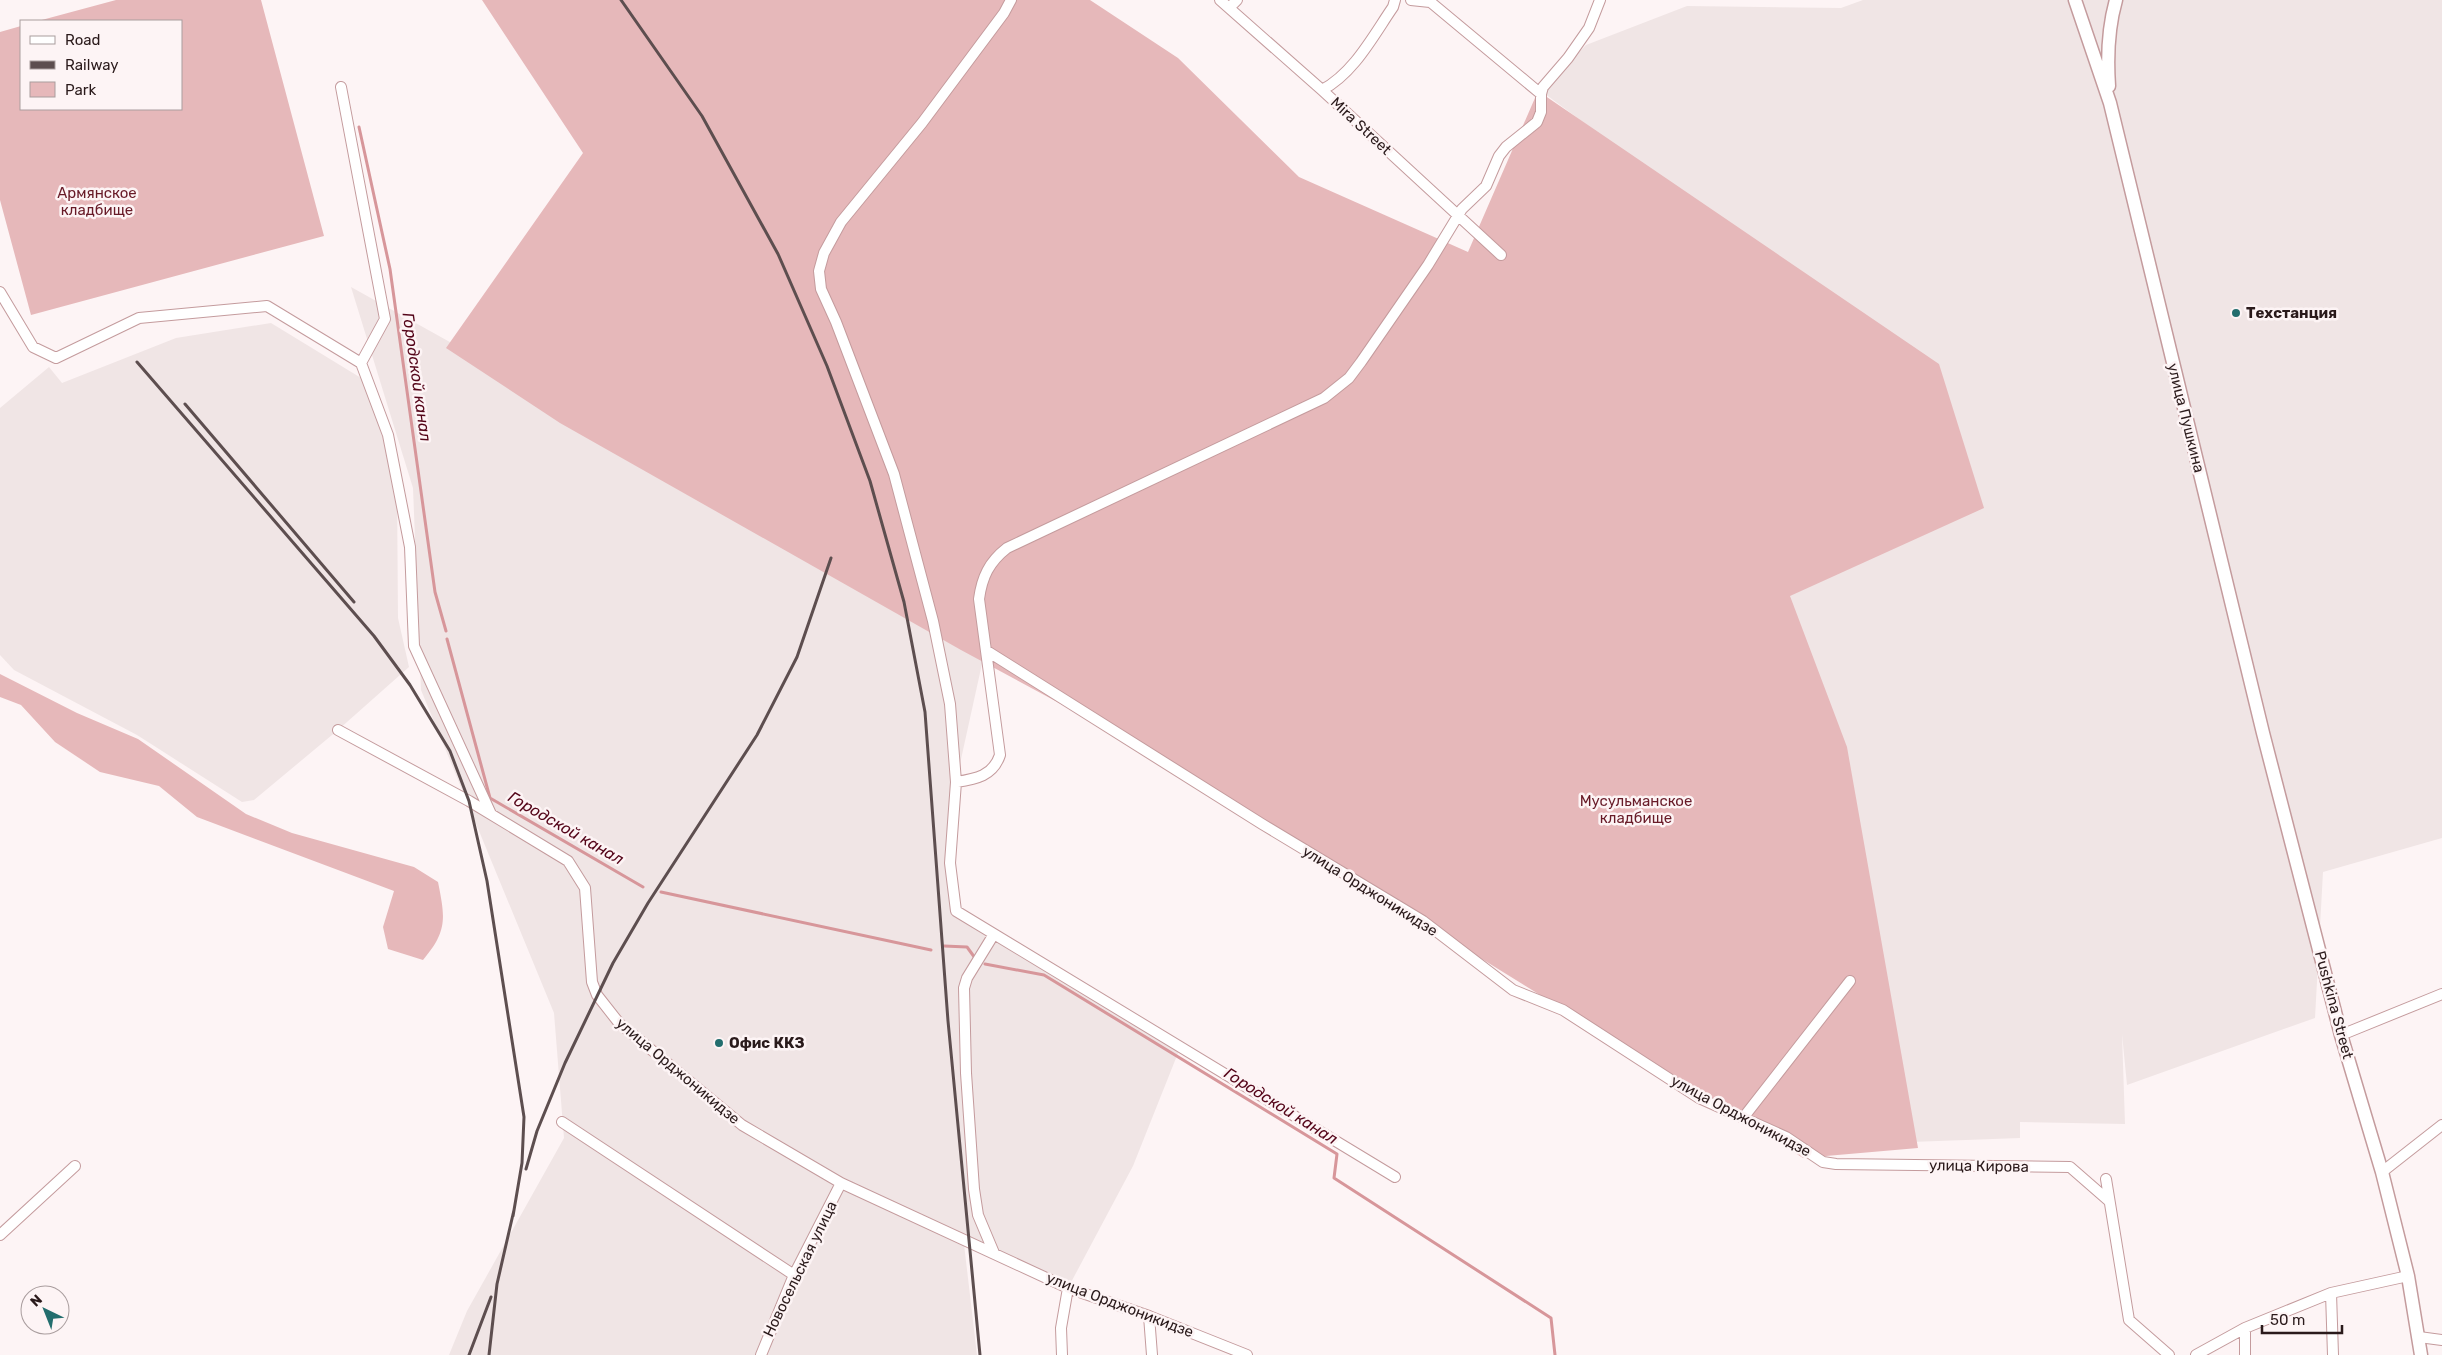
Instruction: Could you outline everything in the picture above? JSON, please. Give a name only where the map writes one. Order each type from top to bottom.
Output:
[{"type":"street","points":[[1010,0],[1004,13],[922,123],[841,222],[824,253],[819,271],[821,289],[836,322],[894,474],[933,621],[950,704],[956,782],[950,862],[956,911],[1395,1177]]},
{"type":"street","name":"Mira Street","points":[[1220,0],[1322,90],[1501,255]]},
{"type":"street","points":[[1229,8],[1237,0]]},
{"type":"street","points":[[1322,90],[1334,84],[1354,63],[1394,4],[1410,0],[1429,1],[1540,94]]},
{"type":"street","points":[[956,782],[978,779],[988,773],[998,762],[1000,755],[979,599],[982,582],[988,567],[996,556],[1007,548],[1324,398],[1349,378],[1428,265],[1458,216],[1486,186],[1499,156],[1506,146],[1537,122],[1541,112],[1540,94],[1543,87],[1568,58],[1589,28],[1600,0]]},
{"type":"street","points":[[2110,103],[2107,61],[2110,19],[2116,0]]},
{"type":"street","points":[[2076,3],[2110,103]]},
{"type":"street","points":[[340,87],[386,319],[361,363]]},
{"type":"street","name":"Pushkina Street","points":[[2110,103],[2263,733],[2341,1035],[2382,1172],[2408,1276],[2420,1337],[2421,1355]]},
{"type":"street","points":[[0,292],[33,347],[56,358],[139,318],[266,306],[361,363],[388,435],[410,547],[414,646],[491,814]]},
{"type":"street","name":"улица Орджоникидзе","points":[[986,651],[1262,824],[1423,921],[1513,990],[1563,1010],[1698,1098],[1786,1137],[1823,1162],[1836,1164]]},
{"type":"street","name":"улица Орджоникидзе","points":[[338,730],[491,814],[568,861],[585,888],[592,982],[597,995],[619,1023],[742,1125],[842,1183],[1068,1288],[1149,1316],[1243,1354]]},
{"type":"street","points":[[994,934],[967,978],[964,988],[966,1073],[974,1188],[978,1215],[994,1253]]},
{"type":"street","points":[[1744,1118],[1850,981]]},
{"type":"street","points":[[2341,1035],[2442,994]]},
{"type":"street","points":[[562,1122],[794,1275]]},
{"type":"street","points":[[2382,1172],[2442,1125]]},
{"type":"street","name":"улица Кирова","points":[[1836,1164],[2070,1168],[2109,1201]]},
{"type":"street","points":[[0,1236],[75,1166]]},
{"type":"street","points":[[2106,1179],[2129,1320],[2168,1355]]},
{"type":"street","name":"Новосельская улица","points":[[761,1355],[794,1275],[842,1183]]},
{"type":"street","points":[[2196,1355],[2245,1328],[2331,1293],[2408,1276]]},
{"type":"street","points":[[1062,1355],[1061,1328],[1068,1288]]},
{"type":"street","points":[[2331,1293],[2333,1355]]},
{"type":"street","points":[[1149,1316],[1152,1355]]},
{"type":"street","points":[[2245,1328],[2246,1355]]},
{"type":"street","points":[[2420,1337],[2442,1340]]},
{"type":"shaded area","points":[[1863,0],[2442,0],[2442,838],[2323,872],[2315,1018],[2127,1085],[2122,1034],[2125,1124],[2020,1122],[2020,1138],[1911,1142],[1774,598],[1924,374],[1541,91],[1586,45],[1687,6],[1841,8]]},
{"type":"shaded area","points":[[351,287],[987,641],[956,782],[956,911],[1180,1048],[1133,1166],[1068,1288],[964,1244],[977,1355],[449,1355],[467,1311],[564,1138],[554,1013],[421,690],[413,488]]},
{"type":"shaded area","points":[[271,323],[366,381],[397,487],[398,618],[409,667],[338,730],[254,800],[242,802],[137,735],[14,670],[0,655],[0,408],[49,367],[62,383],[176,338]]},
{"type":"green space","name":"Армянское кладбище","points":[[116,0],[261,0],[324,236],[31,315],[0,200],[0,32],[20,26],[20,110],[182,110],[182,20],[42,20]]},
{"type":"green space","name":"Мусульманское кладбище","points":[[482,0],[1090,0],[1178,58],[1299,177],[1468,252],[1538,91],[1939,364],[1984,508],[1790,596],[1847,747],[1918,1148],[1803,1158],[1135,744],[961,650],[560,423],[446,348],[583,153]]},
{"type":"green space","points":[[0,674],[77,713],[138,739],[246,814],[292,833],[414,867],[438,882],[443,914],[441,932],[431,950],[423,960],[388,949],[383,927],[394,891],[197,817],[159,786],[100,772],[55,742],[21,705],[0,697]]},
{"type":"waterway","name":"Городской канал","points":[[359,127],[390,269],[435,592],[446,631]]},
{"type":"waterway","name":"Городской канал","points":[[447,639],[490,798],[643,887]]},
{"type":"waterway","name":"Городской канал","points":[[661,892],[931,950]]},
{"type":"waterway","name":"Городской канал","points":[[944,946],[967,947],[975,958]]},
{"type":"waterway","name":"Городской канал","points":[[985,964],[1044,975],[1337,1154],[1334,1178],[1551,1318],[1555,1355]]},
{"type":"railway","points":[[621,0],[702,116],[778,254],[827,366],[870,481],[904,602],[925,712],[948,1021],[980,1355]]},
{"type":"railway","points":[[137,362],[374,636],[410,685],[450,751],[469,801],[487,881],[524,1117],[522,1163],[513,1216]]},
{"type":"railway","points":[[185,404],[354,602]]},
{"type":"railway","points":[[526,1169],[537,1131],[565,1063],[613,963],[648,903],[757,735],[797,657],[831,558]]},
{"type":"railway","points":[[489,1355],[497,1284],[514,1210]]},
{"type":"railway","points":[[469,1355],[491,1297]]},
{"type":"place","name":"Техстанция","points":[[2236,313]]},
{"type":"place","name":"Офис ККЗ","points":[[719,1043]]}]
